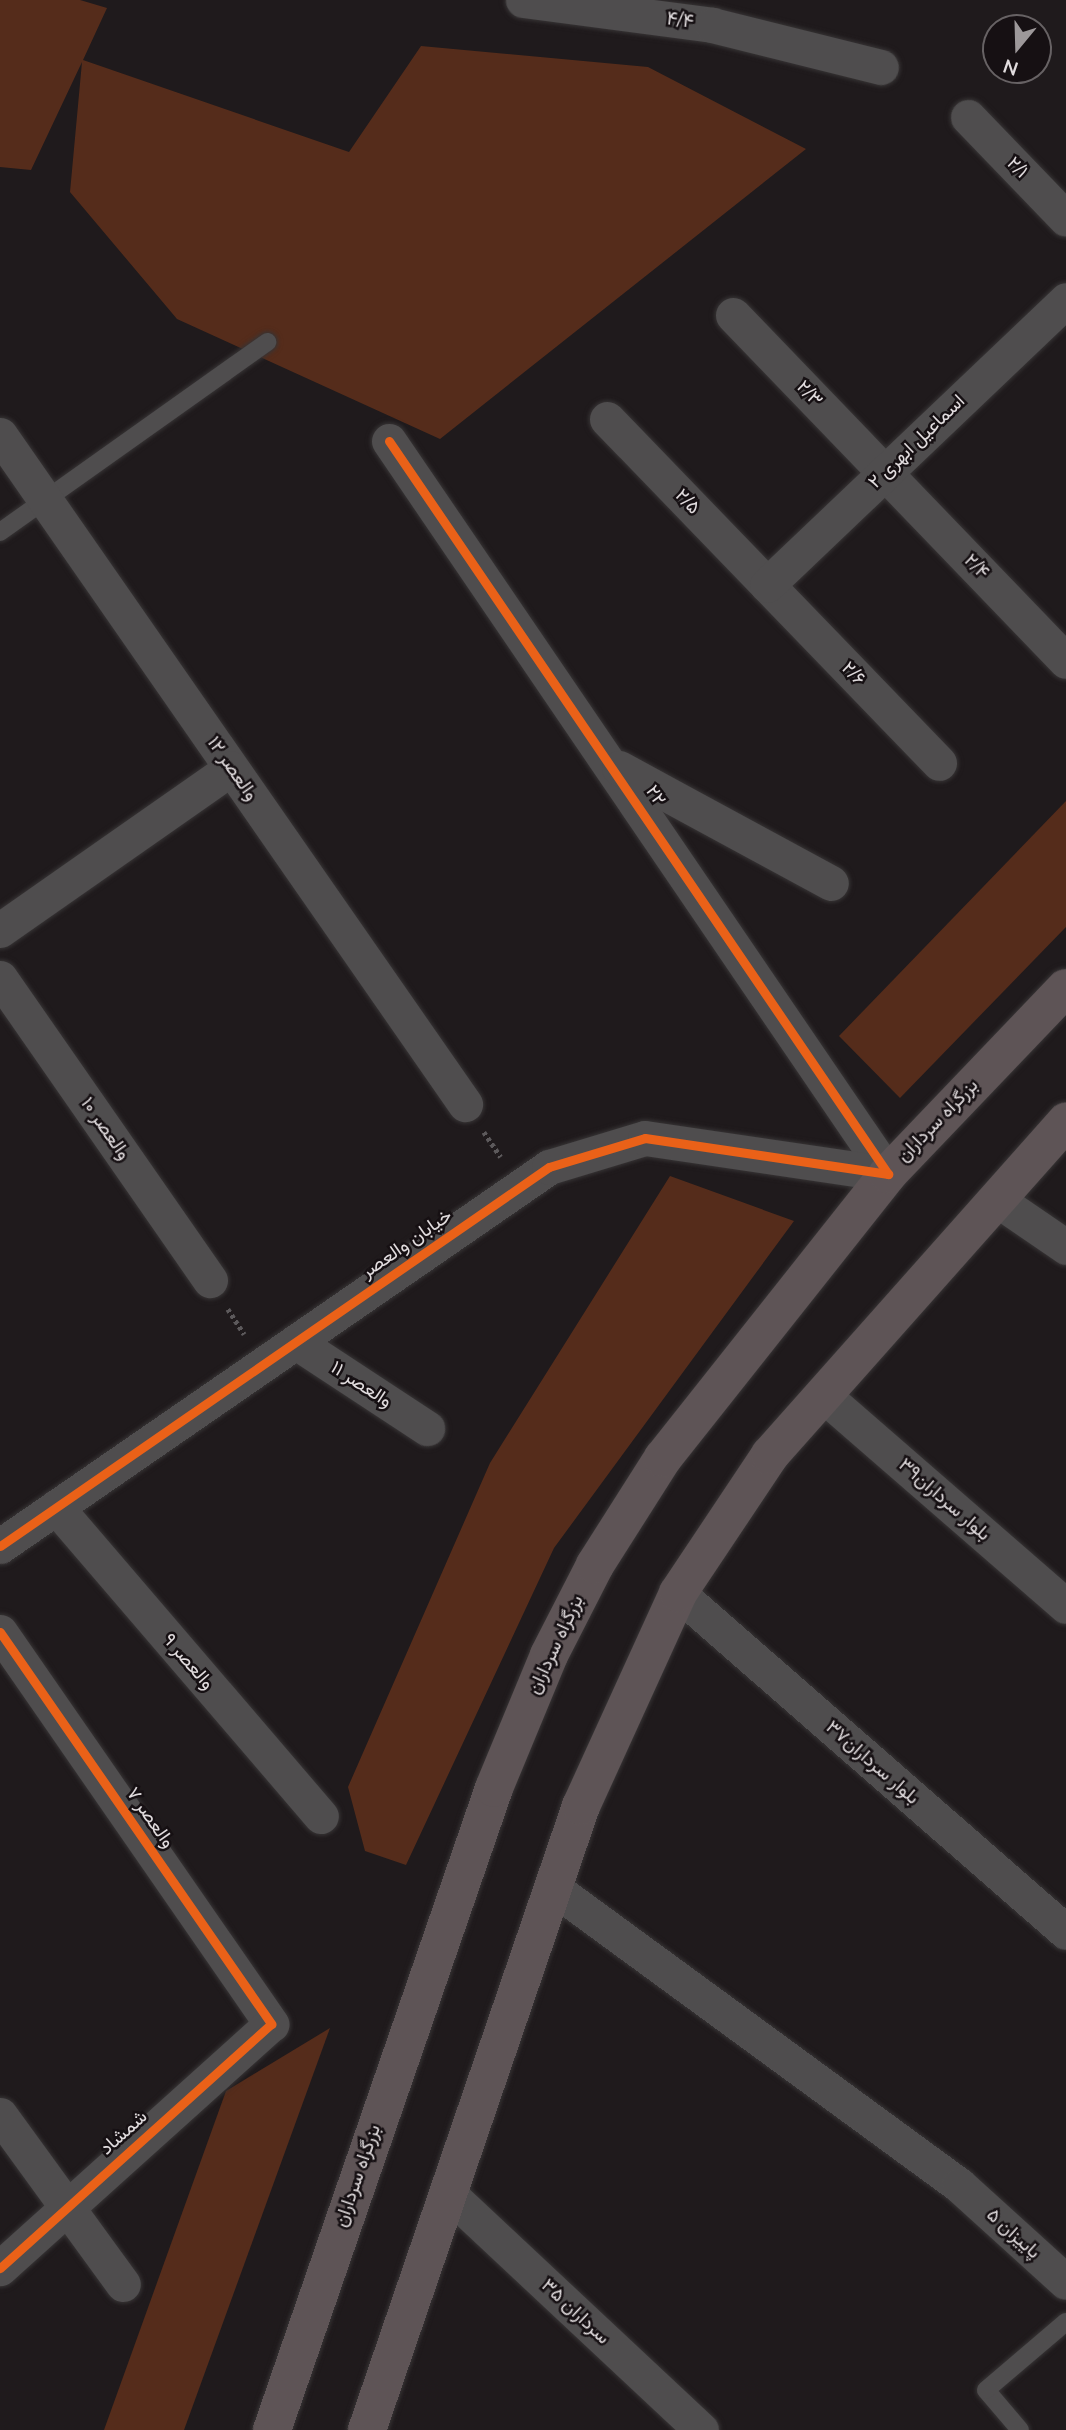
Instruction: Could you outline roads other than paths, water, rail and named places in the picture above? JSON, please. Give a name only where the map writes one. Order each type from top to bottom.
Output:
[{"type":"highway","name":"بزرگراه سرداران","points":[[272,2430],[426,1975],[549,1654],[595,1564],[663,1458],[888,1174],[1066,988]]},
{"type":"highway","points":[[367,2430],[552,1887],[628,1694],[678,1593],[755,1476],[822,1394],[1066,1122]]},
{"type":"street","name":"۴/۴","points":[[523,0],[718,13],[881,67]]},
{"type":"street","name":"۲/۱","points":[[968,117],[1066,219]]},
{"type":"street","name":"اسماعیل ابهری ۲","points":[[767,585],[1066,300]]},
{"type":"street","name":"۲/۳","points":[[733,315],[885,473]]},
{"type":"street","name":"۲/۵","points":[[607,419],[767,585]]},
{"type":"street","name":"والعصر ۱۲","points":[[0,435],[465,1104]]},
{"type":"street","name":"۲۲","points":[[389,441],[614,766],[888,1174]]},
{"type":"street","name":"۲/۴","points":[[885,473],[1066,661]]},
{"type":"street","name":"۲/۶","points":[[767,585],[939,763]]},
{"type":"street","points":[[614,766],[831,883]]},
{"type":"street","points":[[0,930],[231,768]]},
{"type":"street","name":"والعصر ۱۰","points":[[0,978],[210,1280]]},
{"type":"street","name":"خیابان والعصر","points":[[1,1543],[549,1167],[645,1138],[888,1174]]},
{"type":"street","points":[[996,1199],[1066,1247]]},
{"type":"street","name":"والعصر ۱۱","points":[[296,1342],[427,1428]]},
{"type":"street","name":"بلوار سرداران۳۹","points":[[822,1394],[1066,1605]]},
{"type":"street","name":"والعصر ۹","points":[[56,1507],[321,1816]]},
{"type":"street","name":"بلوار سرداران۳۷","points":[[678,1593],[1066,1933]]},
{"type":"street","name":"والعصر ۷","points":[[0,1632],[271,2024]]},
{"type":"street","name":"پاییزان ۵","points":[[552,1887],[959,2185],[1066,2282]]},
{"type":"street","name":"شمشاد","points":[[0,2268],[271,2024]]},
{"type":"street","points":[[0,2115],[65,2209],[123,2284]]},
{"type":"street","name":"سرداران ۳۵","points":[[449,2194],[701,2430]]},
{"type":"lane","points":[[0,532],[267,342]]},
{"type":"lane","points":[[1020,2430],[986,2390],[1066,2322]]}]
